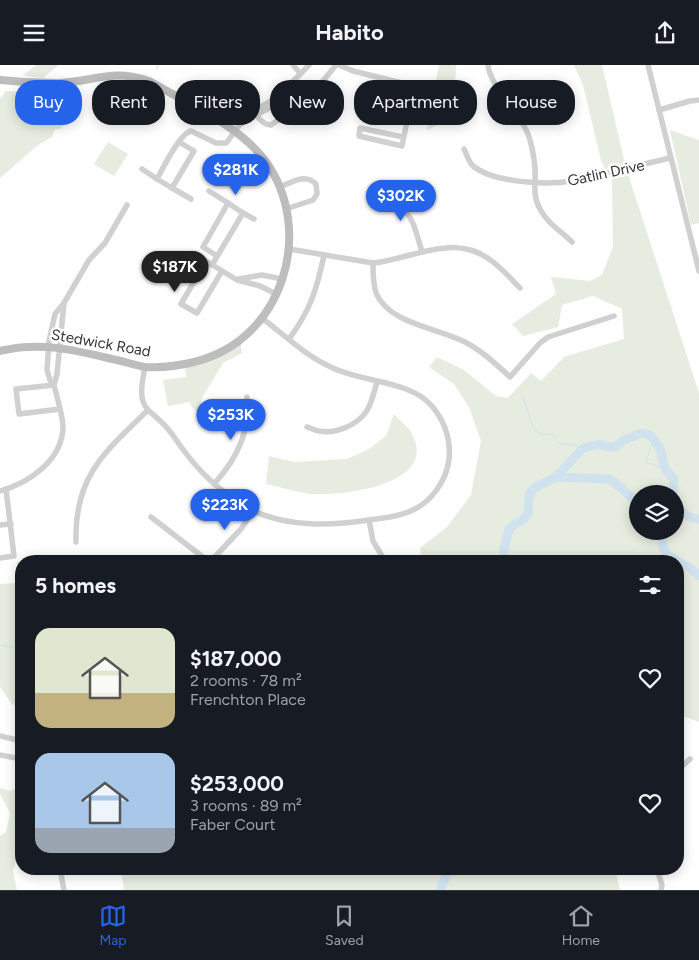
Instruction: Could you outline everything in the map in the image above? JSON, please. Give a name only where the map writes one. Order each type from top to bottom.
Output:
[{"type":"street","points":[[293,65],[300,73]]},
{"type":"street","points":[[260,110],[278,103],[288,92],[290,83],[308,65]]},
{"type":"street","points":[[260,119],[262,123],[271,125],[309,98],[338,65],[353,71],[410,85],[413,92],[402,145],[359,137],[360,128],[403,137]]},
{"type":"street","points":[[488,65],[490,75],[493,80]]},
{"type":"street","points":[[648,65],[699,271]]},
{"type":"street","name":"Stedwick Road","points":[[0,80],[58,83],[112,75],[135,76],[148,81],[235,131],[250,144],[264,159],[280,187],[289,225],[289,249],[282,279],[276,294],[262,318],[240,339],[226,349],[203,359],[167,366],[145,367],[82,351],[49,346],[0,351]]},
{"type":"street","points":[[659,110],[699,100]]},
{"type":"street","points":[[157,179],[184,134],[191,131],[210,141],[222,144],[226,143],[240,125]]},
{"type":"street","points":[[524,125],[532,147],[535,168],[535,195],[540,209],[549,222],[572,242]]},
{"type":"street","points":[[172,188],[194,151],[179,142]]},
{"type":"street","name":"Gatlin Drive","points":[[464,149],[472,165],[482,172],[508,179],[534,182],[561,183],[670,158]]},
{"type":"street","points":[[142,169],[191,199]]},
{"type":"street","points":[[280,187],[303,178],[312,180],[316,185],[317,193],[313,200],[286,209]]},
{"type":"street","points":[[209,191],[254,219]]},
{"type":"street","points":[[372,200],[401,207],[408,214],[422,252]]},
{"type":"street","points":[[218,256],[203,247],[228,203]]},
{"type":"street","points":[[0,558],[14,556],[11,524],[3,490],[36,472],[50,460],[61,439],[63,428],[60,409],[48,370],[49,346],[54,314],[64,303],[89,260],[105,243],[127,205]]},
{"type":"street","points":[[212,265],[243,213]]},
{"type":"street","points":[[289,249],[373,263],[385,262],[437,248],[466,248],[477,252],[498,266],[520,288]]},
{"type":"street","points":[[289,339],[306,313],[314,296],[324,255]]},
{"type":"street","points":[[222,271],[196,313],[181,304],[206,261],[237,280],[260,286],[276,294]]},
{"type":"street","points":[[373,263],[376,293],[388,311],[464,342],[485,355],[510,377],[540,343],[548,337],[614,316]]},
{"type":"street","points":[[237,280],[262,275],[282,279]]},
{"type":"street","points":[[54,385],[57,374],[64,303]]},
{"type":"street","points":[[145,367],[142,399],[148,410],[164,423],[180,448],[199,471],[214,484],[253,511],[280,519],[314,525],[389,518],[419,507],[439,487],[448,468],[449,455],[446,429],[430,403],[418,394],[400,387],[348,374],[326,365],[262,318]]},
{"type":"street","points":[[307,427],[319,431],[331,431],[339,430],[352,424],[365,413],[371,403],[377,382]]},
{"type":"street","points":[[54,385],[16,389],[19,414],[60,409]]},
{"type":"street","points":[[214,484],[230,465],[242,442],[247,422],[247,397]]},
{"type":"street","points":[[76,542],[75,524],[78,505],[83,489],[97,462],[148,410]]},
{"type":"street","points":[[216,555],[241,529],[253,511]]},
{"type":"street","points":[[152,517],[202,555]]},
{"type":"street","points":[[369,520],[372,541],[381,555]]},
{"type":"street","points":[[0,525],[11,524]]},
{"type":"street","points":[[0,737],[15,740]]},
{"type":"street","points":[[0,755],[15,758]]},
{"type":"street","points":[[684,764],[690,759]]},
{"type":"street","points":[[61,875],[64,890]]},
{"type":"street","points":[[659,875],[662,885],[661,890]]},
{"type":"shaded area","points":[[36,65],[59,65],[43,78],[22,76]]},
{"type":"shaded area","points":[[439,65],[456,65],[455,80],[436,80]]},
{"type":"shaded area","points":[[574,65],[602,65],[625,164],[605,169],[601,160],[583,85]]},
{"type":"shaded area","points":[[6,91],[15,91],[15,125],[64,125],[60,129],[55,129],[52,137],[38,145],[0,178],[0,99]]},
{"type":"shaded area","points":[[428,125],[438,125],[427,130]]},
{"type":"shaded area","points":[[670,130],[699,140],[699,223],[691,225]]},
{"type":"shaded area","points":[[108,142],[128,154],[114,176],[94,164]]},
{"type":"shaded area","points":[[628,174],[699,393],[699,722],[684,716],[684,555],[421,555],[420,548],[447,527],[471,495],[481,441],[469,407],[454,384],[429,367],[437,357],[464,370],[496,396],[508,398],[531,373],[541,381],[564,357],[624,339],[622,309],[593,296],[562,305],[558,327],[523,336],[512,324],[556,294],[551,277],[590,281],[602,275],[613,247],[612,178]]},
{"type":"shaded area","points":[[240,339],[242,353],[223,363],[203,396],[201,416],[191,406],[190,402],[168,406],[163,380],[186,377],[185,363]]},
{"type":"shaded area","points":[[394,414],[411,431],[417,451],[412,465],[400,476],[383,484],[344,493],[311,494],[266,484],[269,456],[294,462],[347,459],[369,449],[386,436]]},
{"type":"shaded area","points":[[15,583],[15,705],[0,687],[0,584]]},
{"type":"shaded area","points":[[0,788],[10,791],[15,789],[15,864],[13,871],[17,890],[0,890],[0,836],[6,832],[10,813],[0,794]]},
{"type":"shaded area","points":[[122,875],[616,875],[620,890],[124,890]]},
{"type":"waterway","points":[[157,69],[158,65]]},
{"type":"waterway","points":[[522,395],[534,430],[543,435],[552,434],[560,444],[570,444],[583,448]]},
{"type":"waterway","points":[[504,555],[509,529],[523,520],[528,513],[529,496],[534,488],[556,477],[583,448],[599,444],[615,447],[624,440],[642,433],[650,435],[660,448],[665,469],[674,479],[674,485]]},
{"type":"waterway","points":[[653,440],[646,462],[665,469]]},
{"type":"waterway","points":[[556,477],[609,479],[629,495]]},
{"type":"waterway","points":[[684,514],[699,519]]},
{"type":"waterway","points":[[662,540],[667,555]]},
{"type":"waterway","points":[[684,565],[699,576]]},
{"type":"waterway","points":[[0,645],[15,648]]},
{"type":"waterway","points":[[440,890],[446,875]]}]
